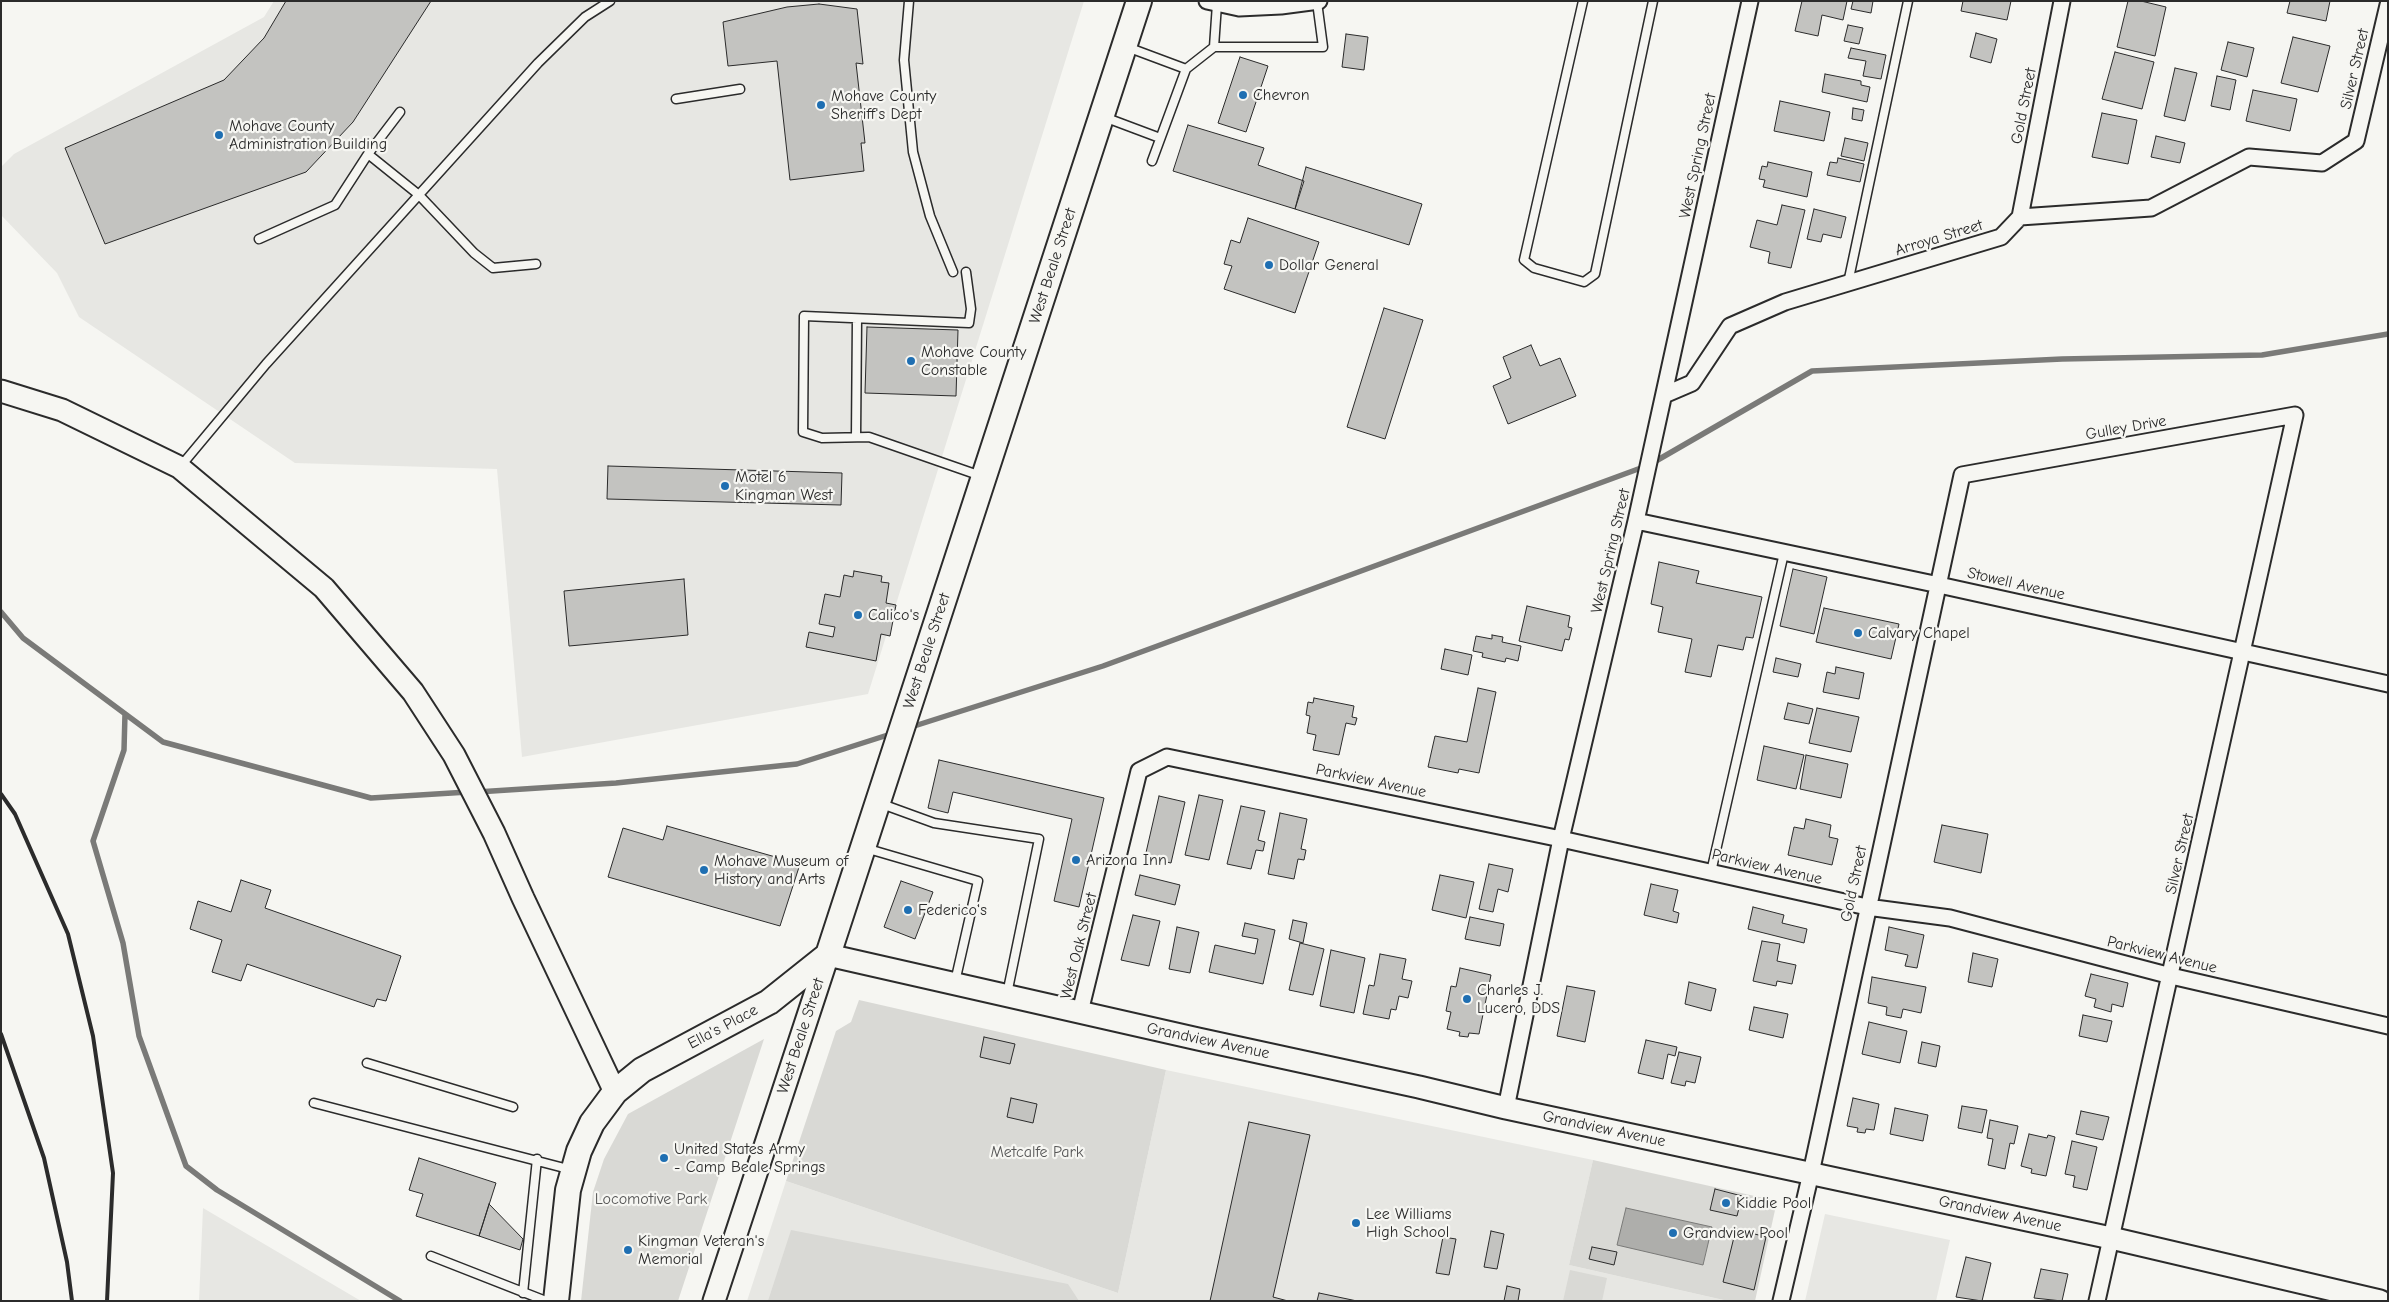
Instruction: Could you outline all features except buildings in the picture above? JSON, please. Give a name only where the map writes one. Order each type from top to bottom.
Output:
[{"type":"main road","name":"West Beale Street","points":[[714,1301],[1139,1]]},
{"type":"main road","points":[[1,392],[62,410],[179,467],[324,588],[413,692],[454,755],[494,833],[522,898],[615,1092]]},
{"type":"main road","name":"Grandview Avenue","points":[[828,955],[1420,1087],[1506,1108],[2111,1238],[2380,1301]]},
{"type":"main road","name":"Ella's Place","points":[[556,1301],[568,1190],[584,1136],[615,1092],[642,1070],[768,1002],[828,955]]},
{"type":"street","name":"West Spring Street","points":[[1506,1108],[1561,839],[1636,521],[1750,1]]},
{"type":"street","name":"Gold Street","points":[[2020,216],[2062,1]]},
{"type":"street","points":[[1212,2],[1239,8],[1318,2]]},
{"type":"street","name":"Silver Street","points":[[2020,216],[2151,208],[2249,157],[2322,163],[2356,140],[2388,5]]},
{"type":"street","name":"Arroya Street","points":[[1664,395],[1692,383],[1730,326],[1785,302],[2001,238],[2020,216]]},
{"type":"street","name":"Silver Street","points":[[2098,1301],[2295,415]]},
{"type":"street","name":"Gulley Drive","points":[[1962,475],[2295,415]]},
{"type":"street","name":"Gold Street","points":[[1780,1301],[1811,1173],[1867,907],[1962,475]]},
{"type":"street","name":"Stowell Avenue","points":[[1636,521],[1939,585],[2388,684]]},
{"type":"street","name":"Parkview Avenue","points":[[1139,771],[1167,757],[1561,839],[1867,907],[1950,918],[2171,976],[2388,1026]]},
{"type":"street","name":"West Oak Street","points":[[1080,1012],[1139,771]]},
{"type":"lane","points":[[179,467],[266,364],[538,64],[585,17],[610,1]]},
{"type":"lane","points":[[909,1],[904,60],[913,152],[930,216],[953,272]]},
{"type":"lane","points":[[1583,1],[1524,260],[1534,268],[1584,282],[1596,274],[1653,1]]},
{"type":"lane","points":[[1848,283],[1908,1]]},
{"type":"lane","points":[[1212,2],[1214,47]]},
{"type":"lane","points":[[1152,161],[1186,69],[1214,47],[1324,47],[1318,2]]},
{"type":"lane","points":[[1125,46],[1186,69]]},
{"type":"lane","points":[[676,99],[740,89]]},
{"type":"lane","points":[[259,239],[335,205],[368,154],[400,112]]},
{"type":"lane","points":[[1102,116],[1160,138]]},
{"type":"lane","points":[[368,154],[420,195],[474,253],[493,268],[536,264]]},
{"type":"lane","points":[[966,272],[971,309],[969,324],[804,316],[803,432],[822,438],[869,437],[984,477]]},
{"type":"lane","points":[[856,318],[856,437]]},
{"type":"lane","points":[[1711,872],[1784,552]]},
{"type":"lane","points":[[881,793],[934,823],[1040,839],[1007,996]]},
{"type":"lane","points":[[863,848],[978,882],[954,984]]},
{"type":"lane","points":[[367,1063],[513,1107]]},
{"type":"lane","points":[[314,1103],[574,1170]]},
{"type":"lane","points":[[522,1293],[537,1159]]},
{"type":"lane","points":[[431,1256],[546,1301]]},
{"type":"shaded area","points":[[274,1],[1084,1],[868,694],[522,757],[497,469],[295,463],[79,317],[57,273],[1,215],[1,167],[14,154],[264,17]]},
{"type":"shaded area","name":"Lee Williams High School","points":[[1166,1070],[1593,1160],[1569,1265],[1728,1301],[747,1301],[786,1181],[1118,1293]]},
{"type":"shaded area","points":[[203,1208],[361,1301],[199,1301]]},
{"type":"shaded area","points":[[1626,1208],[1712,1227],[1703,1265],[1617,1245]]},
{"type":"shaded area","points":[[1825,1214],[1950,1240],[1936,1301],[1805,1301]]},
{"type":"green space","name":"Metcalfe Park","points":[[859,1000],[1166,1070],[1118,1293],[786,1181],[836,1031],[851,1022]]},
{"type":"green space","name":"Locomotive Park","points":[[764,1039],[678,1301],[581,1301],[593,1192],[604,1159],[628,1114]]},
{"type":"green space","name":"Grandview Pool","points":[[1593,1160],[1777,1201],[1755,1301],[1728,1301],[1569,1265]]},
{"type":"green space","points":[[791,1230],[1068,1284],[1079,1301],[768,1301]]},
{"type":"green space","points":[[1570,1270],[1607,1278],[1602,1301],[1563,1301]]},
{"type":"waterway","points":[[908,728],[1103,666],[1649,465],[1812,371],[2062,359],[2262,355],[2388,334]]},
{"type":"waterway","points":[[1,612],[23,638],[163,742],[371,798],[468,792]]},
{"type":"waterway","points":[[125,714],[124,750],[93,841],[123,943],[139,1036],[186,1166],[217,1190],[400,1301]]},
{"type":"waterway","points":[[477,792],[616,783],[797,764],[894,733]]},
{"type":"railway","points":[[1,794],[15,814],[68,934],[93,1036],[113,1173],[107,1301]]},
{"type":"railway","points":[[1,1034],[44,1158],[67,1262],[72,1301]]},
{"type":"place","name":"Chevron","points":[[1243,95]]},
{"type":"place","name":"Mohave County Sheriff's Dept","points":[[821,105]]},
{"type":"place","name":"Mohave County Administration Building","points":[[219,135]]},
{"type":"place","name":"Dollar General","points":[[1269,265]]},
{"type":"place","name":"Mohave County Constable","points":[[911,361]]},
{"type":"place","name":"Motel 6 Kingman West","points":[[725,486]]},
{"type":"place","name":"Calico's","points":[[858,615]]},
{"type":"place","name":"Calvary Chapel","points":[[1858,633]]},
{"type":"place","name":"Arizona Inn","points":[[1076,860]]},
{"type":"place","name":"Mohave Museum of History and Arts","points":[[704,870]]},
{"type":"place","name":"Federico's","points":[[908,910]]},
{"type":"place","name":"Charles J. Lucero, DDS","points":[[1467,999]]},
{"type":"place","name":"United States Army - Camp Beale Springs","points":[[664,1158]]},
{"type":"place","name":"Kiddie Pool","points":[[1726,1203]]},
{"type":"place","name":"Lee Williams High School","points":[[1356,1223]]},
{"type":"place","name":"Grandview Pool","points":[[1673,1233]]},
{"type":"place","name":"Kingman Veteran's Memorial","points":[[628,1250]]}]
